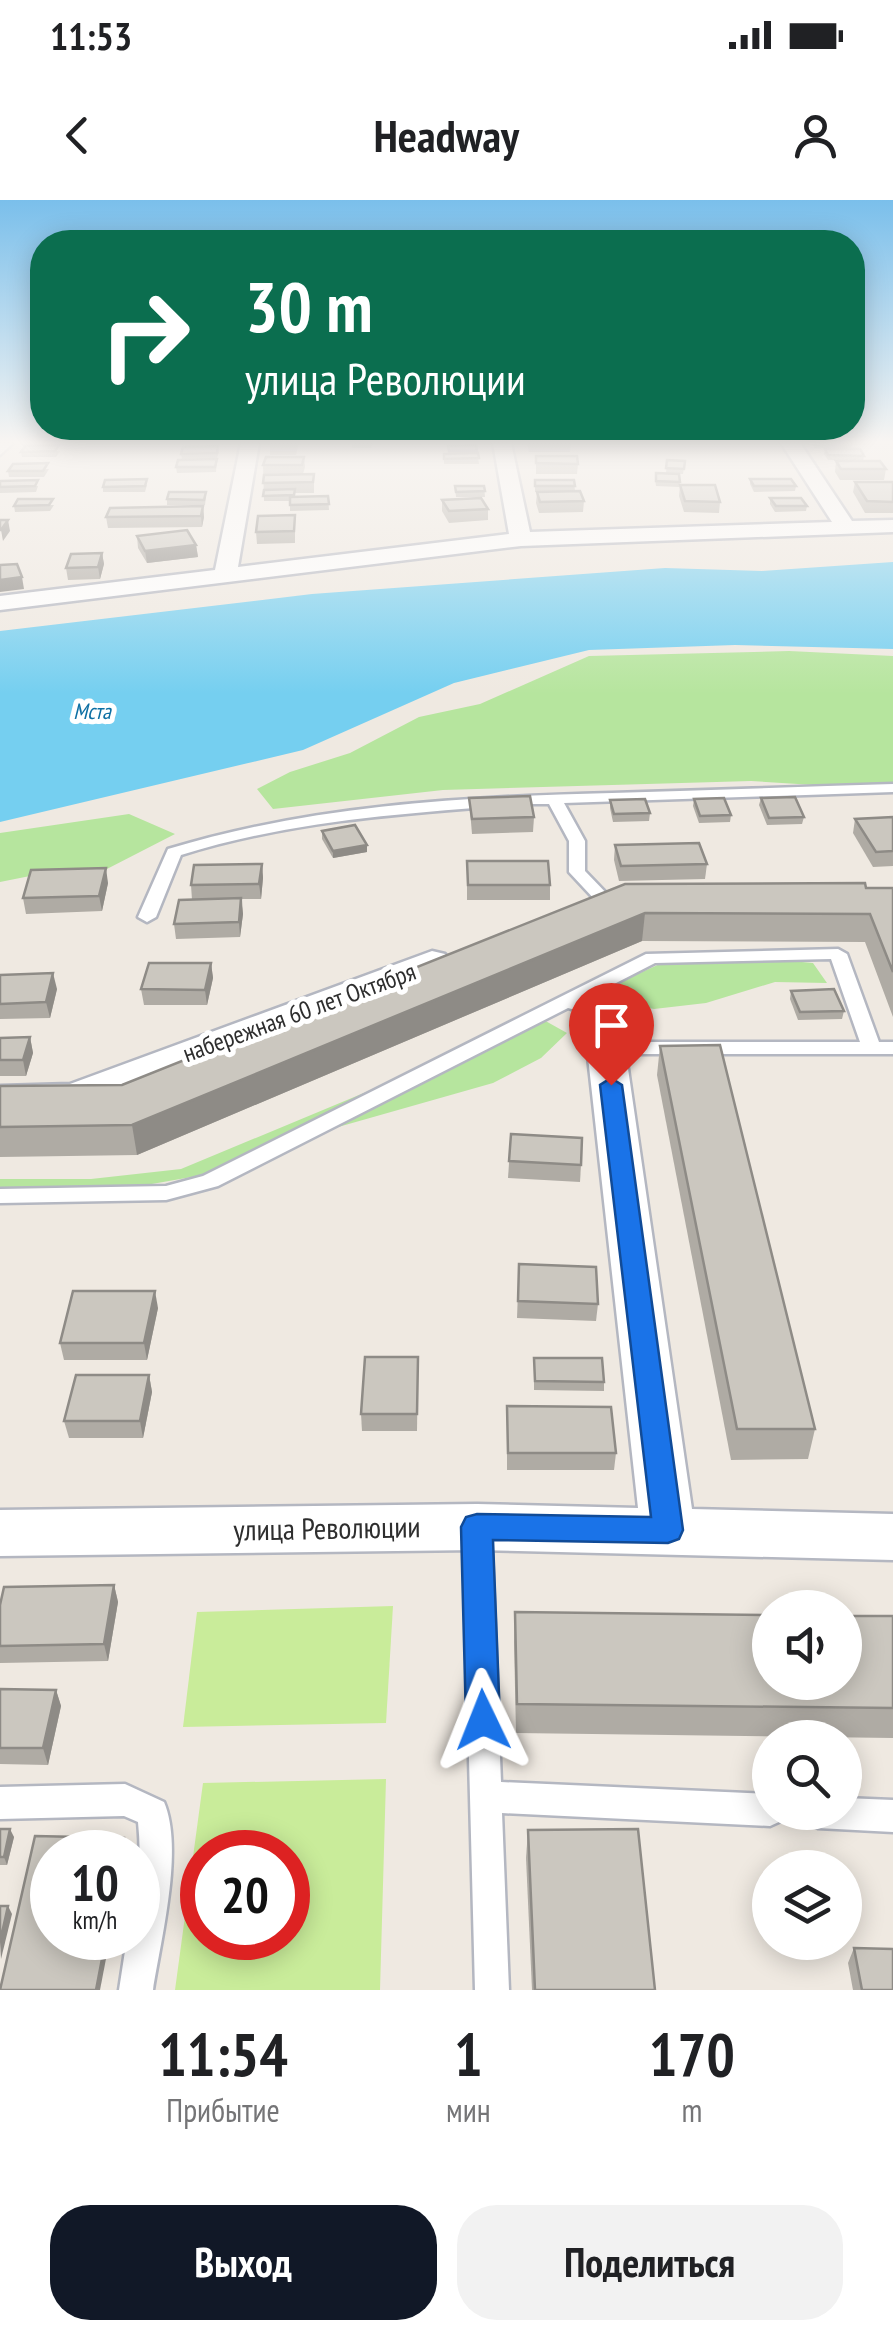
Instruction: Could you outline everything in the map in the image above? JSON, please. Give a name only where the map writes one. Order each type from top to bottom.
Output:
[{"type":"street","points":[[224,578],[234,527]]},
{"type":"street","points":[[519,527],[522,540]]},
{"type":"street","points":[[0,603],[522,540],[885,527]]},
{"type":"street","points":[[567,912],[603,898],[642,898]]},
{"type":"street","name":"набережная 60 лет Октября","points":[[0,1099],[75,1096],[458,953]]},
{"type":"street","points":[[606,1048],[668,1530]]},
{"type":"street","name":"улица Революции","points":[[0,1533],[477,1527],[893,1537]]},
{"type":"lane","points":[[147,917],[174,852],[220,836],[338,815],[554,799],[893,788]]},
{"type":"lane","points":[[554,799],[577,842],[576,872],[603,898]]},
{"type":"lane","points":[[0,1196],[166,1193],[210,1181],[652,958],[838,954],[872,1048]]},
{"type":"lane","points":[[566,1001],[603,1012],[606,1048],[893,1048]]},
{"type":"lane","points":[[477,1527],[492,1990]]},
{"type":"lane","points":[[485,1797],[752,1809]]},
{"type":"lane","points":[[0,1804],[125,1800],[152,1813],[157,1849],[136,1990]]},
{"type":"lane","points":[[862,1814],[893,1816]]},
{"type":"green space","points":[[789,651],[893,656],[893,790],[751,781],[443,790],[273,809],[257,789],[290,772],[350,753],[419,717],[480,704],[589,656]]},
{"type":"green space","points":[[129,814],[175,834],[103,871],[45,873],[0,882],[0,833]]},
{"type":"green space","points":[[769,959],[813,963],[827,983],[775,982],[706,1003],[654,1009],[591,995],[662,963]]},
{"type":"green space","points":[[533,1014],[567,1033],[541,1058],[493,1083],[310,1135],[237,1169],[95,1194],[0,1194],[0,1179],[91,1179],[181,1169],[419,1070]]},
{"type":"green space","points":[[393,1606],[386,1723],[183,1727],[197,1612]]},
{"type":"green space","points":[[386,1779],[380,1990],[175,1990],[180,1953],[180,1960],[310,1960],[310,1830],[197,1830],[203,1783]]},
{"type":"water","name":"Мста","points":[[893,562],[893,649],[735,645],[589,650],[454,683],[303,750],[0,822],[0,631],[312,594],[665,568],[762,571]]},
{"type":"building","points":[[257,527],[294,527],[294,531],[256,532]]},
{"type":"building","points":[[187,530],[196,545],[145,551],[137,536]]},
{"type":"building","points":[[102,553],[98,567],[66,568],[71,554]]},
{"type":"building","points":[[17,564],[22,577],[0,580],[0,565]]},
{"type":"building","points":[[530,796],[534,817],[472,819],[469,798]]},
{"type":"building","points":[[795,797],[804,817],[769,818],[761,798]]},
{"type":"building","points":[[724,798],[731,815],[700,816],[694,799]]},
{"type":"building","points":[[645,799],[650,813],[614,814],[610,800]]},
{"type":"building","points":[[893,817],[893,851],[876,852],[855,819]]},
{"type":"building","points":[[355,825],[367,845],[333,851],[322,831]]},
{"type":"building","points":[[699,843],[707,864],[621,866],[615,845]]},
{"type":"building","points":[[467,861],[548,861],[550,885],[468,885]]},
{"type":"building","points":[[262,864],[259,884],[191,885],[194,865]]},
{"type":"building","points":[[106,868],[99,896],[23,898],[31,870]]},
{"type":"building","points":[[865,883],[866,888],[893,888],[893,972],[870,914],[645,913],[132,1125],[0,1127],[0,1086],[122,1085],[625,884]]},
{"type":"building","points":[[241,898],[239,922],[174,924],[179,900]]},
{"type":"building","points":[[149,963],[211,963],[205,990],[141,989]]},
{"type":"building","points":[[53,973],[46,1002],[0,1004],[0,975]]},
{"type":"building","points":[[834,989],[844,1011],[800,1012],[791,991]]},
{"type":"building","points":[[30,1037],[23,1060],[0,1060],[0,1038]]},
{"type":"building","points":[[720,1045],[815,1429],[737,1429],[660,1046]]},
{"type":"building","points":[[511,1134],[582,1138],[581,1165],[509,1161]]},
{"type":"building","points":[[519,1264],[596,1267],[598,1304],[518,1301]]},
{"type":"building","points":[[73,1291],[155,1291],[144,1343],[60,1343]]},
{"type":"building","points":[[365,1357],[418,1357],[417,1414],[361,1414]]},
{"type":"building","points":[[534,1358],[602,1358],[604,1382],[535,1381]]},
{"type":"building","points":[[76,1375],[149,1375],[140,1421],[64,1421]]},
{"type":"building","points":[[507,1406],[611,1407],[616,1453],[508,1453]]},
{"type":"building","points":[[114,1585],[104,1644],[0,1646],[4,1587]]},
{"type":"building","points":[[515,1612],[752,1615],[752,1700],[862,1700],[862,1616],[893,1616],[893,1708],[517,1704]]},
{"type":"building","points":[[0,1689],[56,1690],[43,1748],[0,1748]]},
{"type":"building","points":[[0,1829],[10,1829],[4,1857],[0,1857]]},
{"type":"building","points":[[638,1829],[655,1990],[535,1990],[528,1830]]},
{"type":"building","points":[[30,1858],[30,1960],[102,1960],[96,1990],[0,1990]]},
{"type":"building","points":[[0,1906],[8,1906],[0,1942]]},
{"type":"building","points":[[862,1948],[893,1949],[893,1990],[862,1990],[856,1960],[862,1960]]},
{"type":"route","points":[[483,1720],[477,1527],[668,1530],[611,1085]]}]
